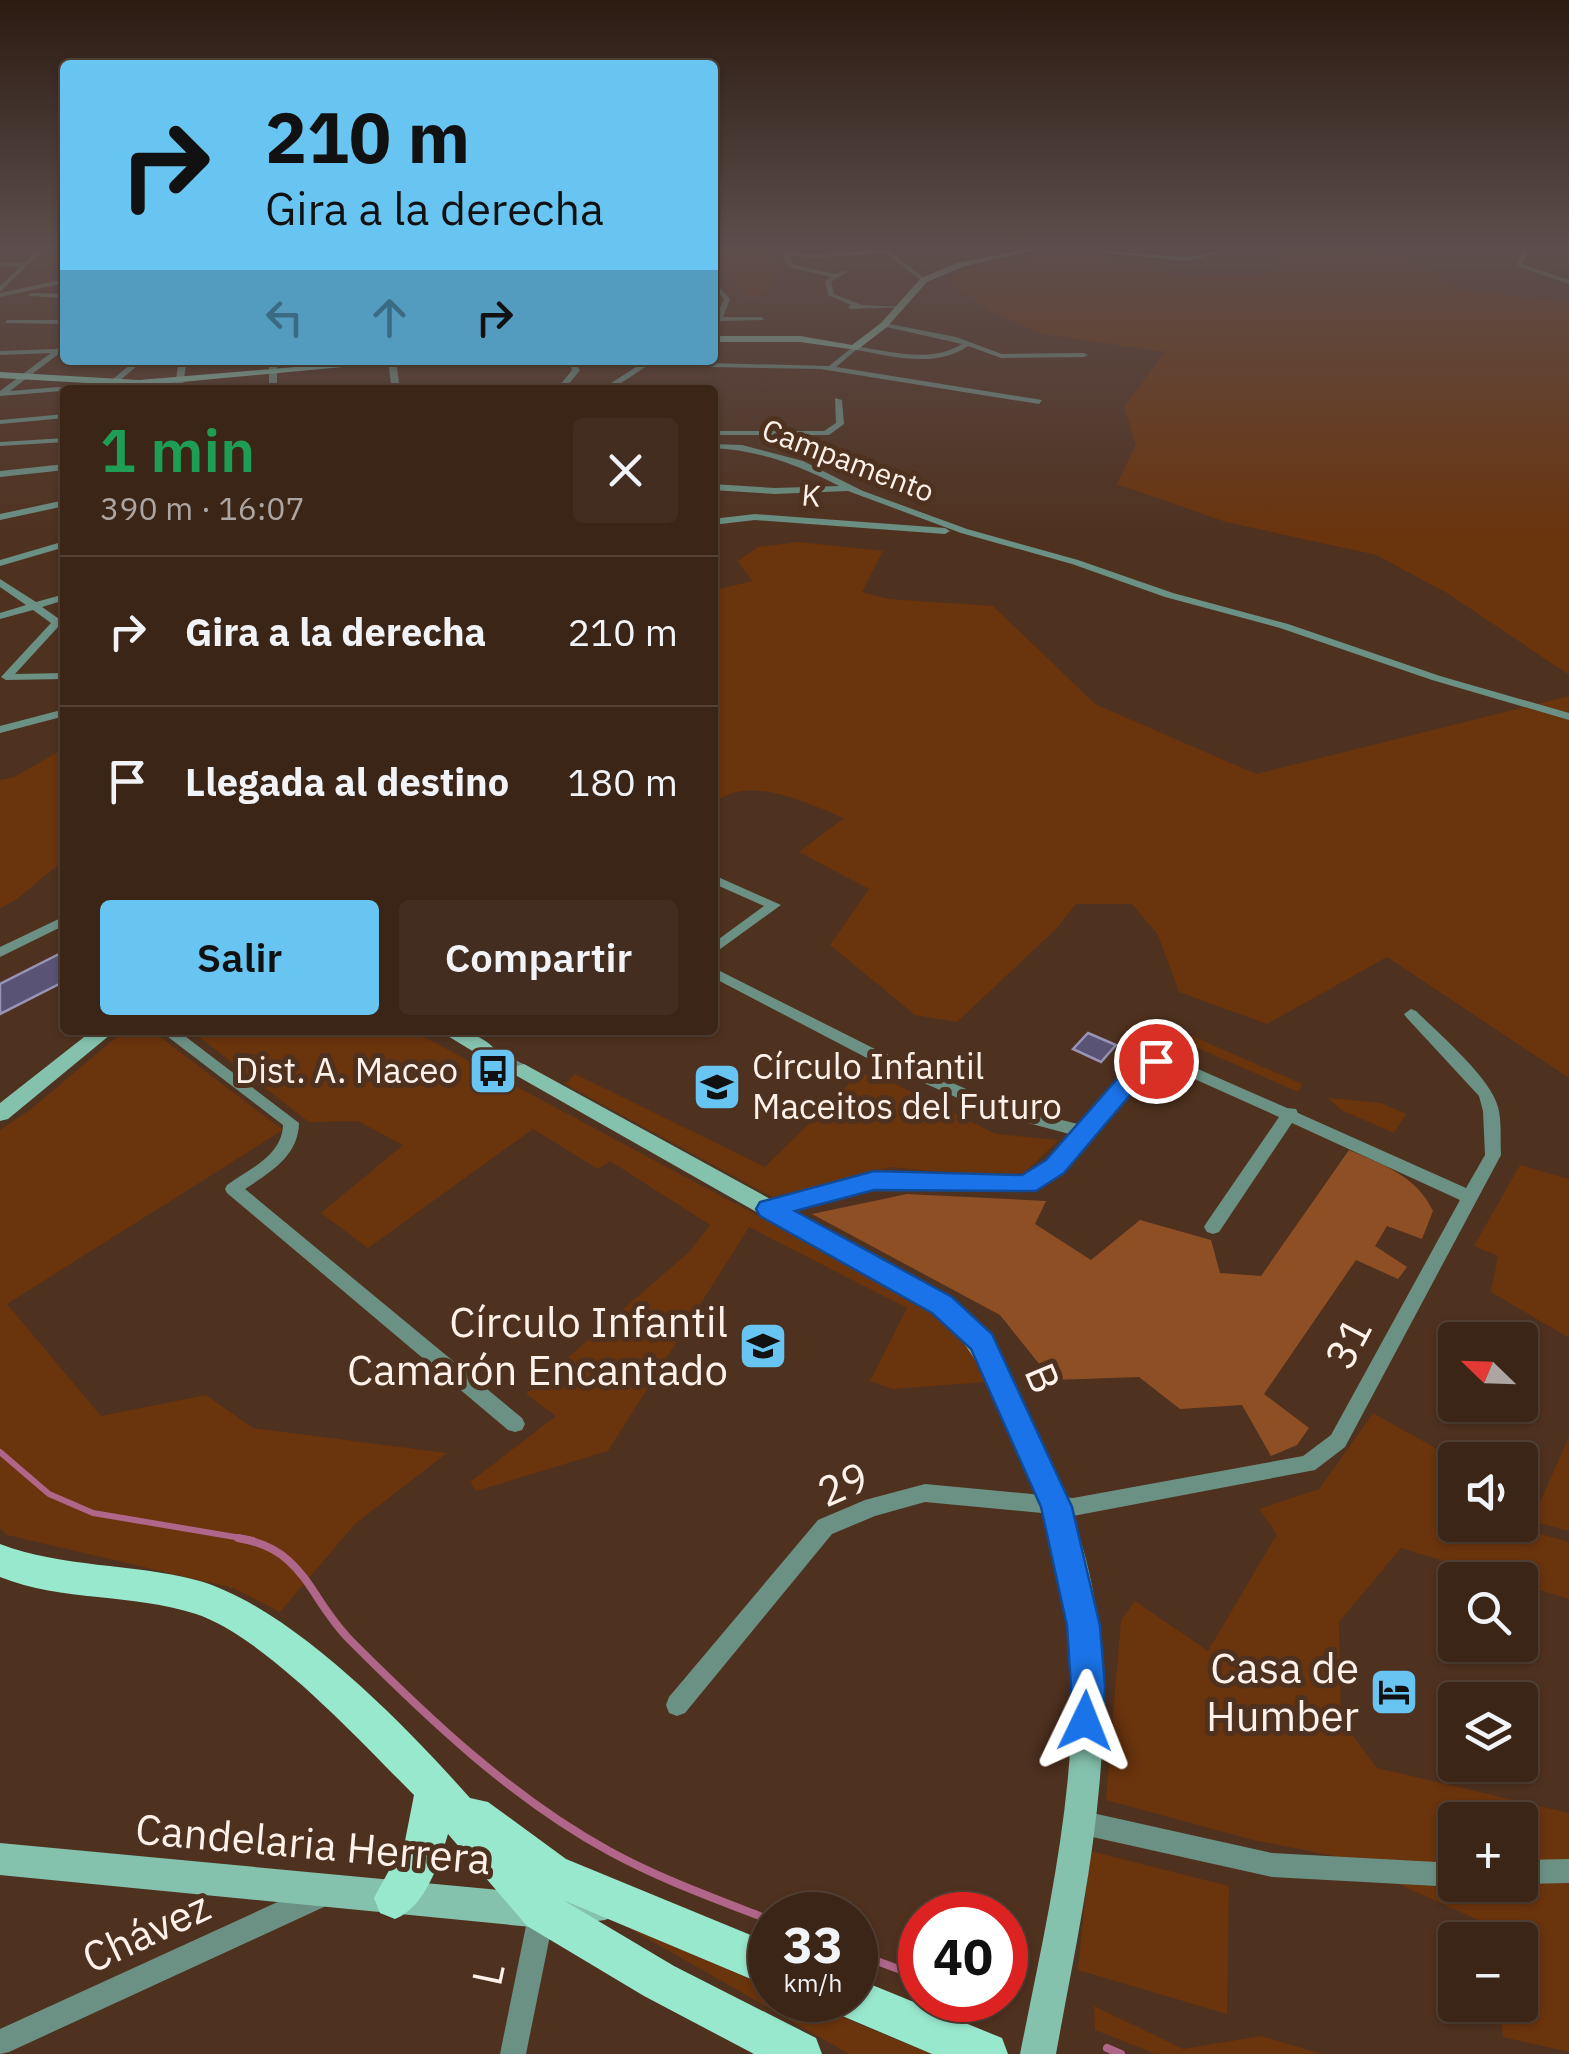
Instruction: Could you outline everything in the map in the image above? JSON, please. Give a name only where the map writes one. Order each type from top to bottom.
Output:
[{"type":"main road","points":[[0,1560],[33,1573],[199,1598],[247,1620],[346,1700],[546,1892],[644,1973],[800,2054]]},
{"type":"main road","points":[[395,1898],[424,1854],[434,1825],[434,1786]]},
{"type":"main road","points":[[546,1892],[618,1902],[748,1955]]},
{"type":"main road","points":[[878,2009],[986,2054]]},
{"type":"street","points":[[833,345],[924,356],[953,353],[964,345]]},
{"type":"street","points":[[830,368],[858,345]]},
{"type":"street","points":[[968,345],[1022,358],[1084,355]]},
{"type":"street","points":[[0,353],[60,349]]},
{"type":"street","points":[[0,394],[60,350]]},
{"type":"street","points":[[924,356],[940,371],[930,385]]},
{"type":"street","points":[[718,364],[830,368],[1039,402]]},
{"type":"street","points":[[103,385],[134,365]]},
{"type":"street","points":[[612,385],[644,365]]},
{"type":"street","points":[[0,376],[179,385],[272,366]]},
{"type":"street","points":[[564,385],[576,370],[573,367]]},
{"type":"street","points":[[0,394],[60,390]]},
{"type":"street","points":[[718,433],[826,432],[840,424],[838,400]]},
{"type":"street","points":[[0,422],[60,416]]},
{"type":"street","points":[[0,444],[60,440]]},
{"type":"street","name":"Campamento","points":[[718,446],[742,447],[800,463],[850,488],[964,531]]},
{"type":"street","points":[[0,474],[60,468]]},
{"type":"street","points":[[718,487],[775,491],[850,488]]},
{"type":"street","points":[[0,517],[60,504]]},
{"type":"street","name":"K","points":[[718,521],[755,517],[964,531]]},
{"type":"street","points":[[964,531],[1284,626],[1436,678],[1569,717]]},
{"type":"street","points":[[0,563],[60,545]]},
{"type":"street","points":[[0,582],[60,625],[3,678]]},
{"type":"street","points":[[0,616],[60,598]]},
{"type":"street","points":[[3,678],[60,676]]},
{"type":"street","points":[[0,730],[60,713]]},
{"type":"street","points":[[718,882],[774,905],[718,947]]},
{"type":"street","points":[[0,952],[60,922]]},
{"type":"street","points":[[718,974],[870,1052],[984,1103],[1085,1132]]},
{"type":"street","name":"31","points":[[1057,1507],[1308,1464],[1338,1440],[1493,1155],[1491,1111],[1486,1095],[1411,1014]]},
{"type":"street","points":[[0,1114],[100,1035]]},
{"type":"street","points":[[174,1035],[291,1123],[293,1136],[285,1151],[233,1189],[514,1424]]},
{"type":"street","name":"B","points":[[458,1035],[942,1305],[971,1329],[989,1354],[1057,1507],[1078,1594],[1088,1687],[1078,1822],[1038,2054]]},
{"type":"street","points":[[769,1209],[874,1180],[1027,1184],[1055,1167],[1140,1068],[1156,1061],[1174,1063],[1290,1113],[1470,1197]]},
{"type":"street","points":[[1213,1227],[1290,1113]]},
{"type":"street","name":"29","points":[[677,1706],[825,1527],[872,1507],[925,1493],[1057,1507]]},
{"type":"street","points":[[1078,1822],[1272,1865],[1438,1874]]},
{"type":"street","name":"Candelaria Herrera","points":[[0,1858],[395,1898],[546,1892]]},
{"type":"street","points":[[1538,1871],[1569,1870]]},
{"type":"street","name":"L","points":[[512,2054],[546,1892]]},
{"type":"street","name":"Chávez","points":[[0,2044],[325,1893]]},
{"type":"shaded area","points":[[1117,345],[1569,345],[1569,675],[1447,593],[1376,555],[1226,522],[1117,484],[1136,444],[1124,407],[1165,352]]},
{"type":"shaded area","points":[[799,542],[883,551],[862,592],[889,599],[993,606],[1095,704],[1256,774],[1569,696],[1569,1078],[1387,957],[1267,1024],[1179,992],[1158,935],[1132,904],[1076,904],[1056,929],[957,1022],[915,1015],[830,945],[869,889],[799,852],[844,818],[795,799],[760,791],[743,791],[718,801],[718,590],[752,581],[738,561],[758,547]]},
{"type":"shaded area","points":[[60,751],[60,863],[16,900],[0,908],[0,780],[14,777]]},
{"type":"shaded area","points":[[119,1035],[158,1035],[283,1130],[7,1304],[101,1416],[206,1395],[253,1428],[447,1453],[355,1524],[280,1612],[233,1588],[7,1535],[0,1528],[0,1130]]},
{"type":"shaded area","points":[[196,1035],[420,1035],[938,1312],[972,1347],[987,1382],[892,1389],[870,1381],[907,1308],[749,1227],[608,1451],[476,1491],[470,1482],[556,1416],[526,1394],[689,1252],[710,1225],[610,1161],[598,1169],[533,1129],[368,1248],[321,1213],[403,1145],[358,1121],[309,1122]]},
{"type":"shaded area","points":[[1190,1035],[1302,1084],[1298,1092],[1184,1042]]},
{"type":"shaded area","points":[[860,1073],[893,1083],[996,1134],[1059,1140],[1024,1173],[980,1176],[892,1167],[772,1197],[565,1084],[575,1074],[765,1167]]},
{"type":"shaded area","points":[[1328,1098],[1381,1103],[1406,1114],[1394,1133],[1341,1110]]},
{"type":"shaded area","points":[[1349,1150],[1408,1180],[1433,1211],[1422,1239],[1387,1226],[1375,1246],[1407,1267],[1398,1279],[1356,1260],[1264,1394],[1309,1428],[1297,1445],[1271,1456],[1242,1405],[1180,1409],[1139,1377],[1052,1380],[1000,1315],[812,1214],[907,1194],[1046,1201],[1035,1224],[1091,1260],[1140,1220],[1211,1240],[1220,1273],[1261,1276]]},
{"type":"shaded area","points":[[1520,1165],[1569,1179],[1569,1338],[1491,1292],[1498,1256],[1474,1246]]},
{"type":"shaded area","points":[[1373,1413],[1438,1450],[1438,1542],[1538,1542],[1538,1533],[1569,1542],[1569,1599],[1538,1590],[1538,1562],[1446,1562],[1401,1548],[1339,1622],[1341,1720],[1377,1768],[1522,1802],[1438,1802],[1438,1902],[1339,1857],[1253,1840],[1106,1800],[1121,1620],[1135,1601],[1208,1651],[1277,1534],[1259,1509],[1319,1489]]},
{"type":"shaded area","points":[[1569,1436],[1569,1531],[1538,1523],[1538,1507]]},
{"type":"shaded area","points":[[1538,1806],[1569,1813],[1569,2052],[1503,2037],[1501,2022],[1538,2022],[1538,1922],[1482,1922],[1438,1902],[1538,1902]]},
{"type":"shaded area","points":[[1090,1851],[1229,1886],[1227,2014],[1078,1970]]},
{"type":"shaded area","points":[[627,1927],[748,1978],[748,1996]]},
{"type":"shaded area","points":[[1094,2006],[1183,2049],[1261,2036],[1322,2054],[1156,2054],[1095,2030]]},
{"type":"shaded area","points":[[793,2022],[854,2022],[931,2054],[849,2054]]},
{"type":"building","points":[[60,954],[60,984],[0,1014],[0,984]]},
{"type":"building","points":[[1088,1033],[1116,1045],[1101,1062],[1073,1049]]},
{"type":"waterway","points":[[0,1452],[49,1494],[93,1513],[253,1540]]},
{"type":"waterway","points":[[238,1538],[261,1544],[292,1564],[351,1641],[441,1728],[539,1807],[628,1861],[748,1911]]},
{"type":"waterway","points":[[878,1961],[898,1969]]},
{"type":"waterway","points":[[1107,2048],[1121,2054]]},
{"type":"place","name":"Dist. A. Maceo","points":[[493,1071]]},
{"type":"place","name":"Círculo Infantil Maceitos del Futuro","points":[[717,1087]]},
{"type":"place","name":"Círculo Infantil Camarón Encantado","points":[[763,1346]]},
{"type":"place","name":"Casa de Humber","points":[[1394,1692]]},
{"type":"route","points":[[1085,1721],[1088,1687],[1083,1626],[1057,1507],[982,1342],[942,1305],[769,1209],[874,1180],[1027,1184],[1055,1167],[1140,1068],[1156,1061]]}]
